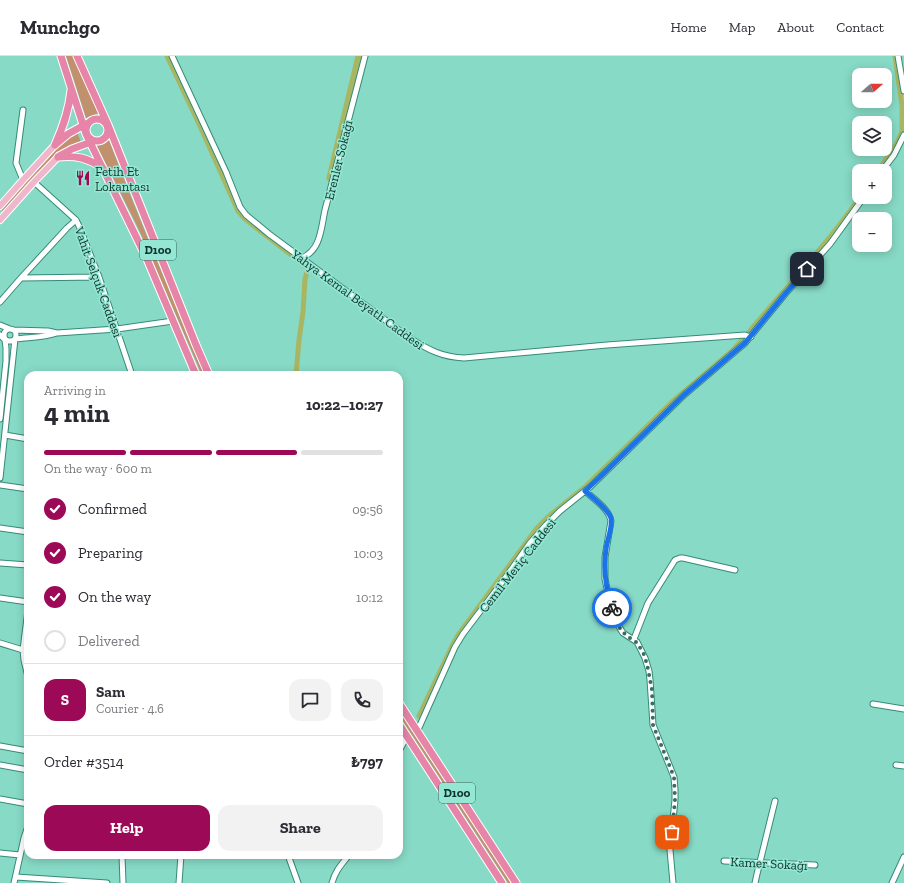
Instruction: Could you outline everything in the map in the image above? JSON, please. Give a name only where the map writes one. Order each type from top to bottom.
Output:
[{"type":"highway","name":"D100","points":[[61,56],[86,134],[92,142],[147,259],[194,371]]},
{"type":"highway","name":"D100","points":[[77,56],[108,125],[207,371]]},
{"type":"highway","points":[[55,146],[65,121],[72,88]]},
{"type":"highway","points":[[55,146],[64,137],[91,121],[98,119],[102,120],[108,125],[109,129],[107,136],[101,141],[92,142],[72,149],[58,158]]},
{"type":"highway","points":[[86,134],[87,126],[91,121]]},
{"type":"highway","points":[[58,158],[69,156],[84,158],[103,168]]},
{"type":"highway","name":"D100","points":[[403,709],[516,883]]},
{"type":"highway","name":"D100","points":[[403,730],[502,883]]},
{"type":"main road","points":[[0,206],[55,146]]},
{"type":"main road","points":[[0,220],[58,158]]},
{"type":"street","name":"Yahya Kemal Beyatlı Caddesi","points":[[172,56],[226,172],[240,207],[246,215],[269,234],[411,339],[431,351],[448,356],[464,358],[745,335],[751,337]]},
{"type":"street","name":"Erenler Sokağı","points":[[302,258],[308,255],[314,248],[322,230],[364,56]]},
{"type":"street","points":[[898,56],[904,91]]},
{"type":"street","points":[[23,110],[16,163],[23,180]]},
{"type":"street","points":[[887,164],[894,155],[904,135]]},
{"type":"street","name":"Vahit Selçuk Caddesi","points":[[34,182],[76,220],[99,277],[131,371]]},
{"type":"street","name":"Cemil Meriç Caddesi","points":[[417,732],[455,647],[463,634],[538,534],[553,518],[599,478],[677,402],[751,337],[786,293],[830,244],[859,204]]},
{"type":"street","points":[[0,302],[20,278],[76,220]]},
{"type":"street","points":[[20,278],[99,277]]},
{"type":"street","points":[[0,419],[6,361],[6,348],[3,336],[7,329],[57,333],[117,329],[173,321]]},
{"type":"street","points":[[0,325],[12,329],[16,333],[0,478]]},
{"type":"street","points":[[0,335],[9,342],[15,339],[46,337],[57,333]]},
{"type":"street","points":[[5,435],[24,438]]},
{"type":"street","points":[[0,485],[24,488]]},
{"type":"street","points":[[585,491],[603,507],[611,517],[611,528],[605,557],[606,587],[618,626],[623,633],[636,642],[643,652],[652,690],[653,725],[674,777],[675,800],[670,850],[673,883]]},
{"type":"street","points":[[0,528],[24,531]]},
{"type":"street","points":[[634,640],[648,603],[675,560],[683,558],[735,570]]},
{"type":"street","points":[[0,563],[24,565]]},
{"type":"street","points":[[0,598],[24,601]]},
{"type":"street","points":[[0,643],[24,651]]},
{"type":"street","points":[[874,704],[904,709]]},
{"type":"street","points":[[403,744],[407,736]]},
{"type":"street","points":[[0,746],[24,750]]},
{"type":"street","points":[[0,765],[24,769]]},
{"type":"street","points":[[896,765],[904,766]]},
{"type":"street","points":[[0,799],[24,803]]},
{"type":"street","points":[[755,883],[775,801]]},
{"type":"street","points":[[14,883],[24,844]]},
{"type":"street","points":[[0,853],[20,855]]},
{"type":"street","points":[[892,883],[904,857]]},
{"type":"street","points":[[122,859],[123,883]]},
{"type":"street","points":[[179,883],[181,859]]},
{"type":"street","points":[[289,859],[298,883]]},
{"type":"street","points":[[332,883],[338,868],[346,859]]},
{"type":"street","name":"Kamer Sokağı","points":[[724,861],[815,865]]},
{"type":"street","points":[[16,877],[107,883]]},
{"type":"shaded area","points":[[66,56],[73,56],[99,113],[86,118]]},
{"type":"shaded area","points":[[77,132],[81,142],[55,156],[36,174],[3,211],[1,210],[58,148]]},
{"type":"shaded area","points":[[109,140],[144,229],[203,371],[200,371],[139,230],[97,146]]},
{"type":"shaded area","points":[[403,716],[512,883],[508,883],[403,721]]},
{"type":"waterway","points":[[167,56],[238,211],[245,219],[308,268],[305,279],[296,371]]},
{"type":"waterway","points":[[331,178],[360,56]]},
{"type":"waterway","points":[[883,164],[897,143],[902,131],[902,106],[895,56]]},
{"type":"waterway","points":[[749,332],[820,249],[855,204]]},
{"type":"waterway","points":[[419,716],[458,635],[537,528],[549,516],[585,487],[673,401],[732,351],[743,339]]},
{"type":"way so far","points":[[612,608],[618,626],[623,633],[636,642],[643,652],[649,670],[652,690],[653,725],[674,777],[675,800],[672,832]]},
{"type":"place","name":"Fetih Et Lokantası","points":[[83,178]]},
{"type":"route","points":[[612,608],[605,579],[605,557],[611,528],[611,517],[603,507],[585,491],[684,395],[745,343],[807,269]]}]
